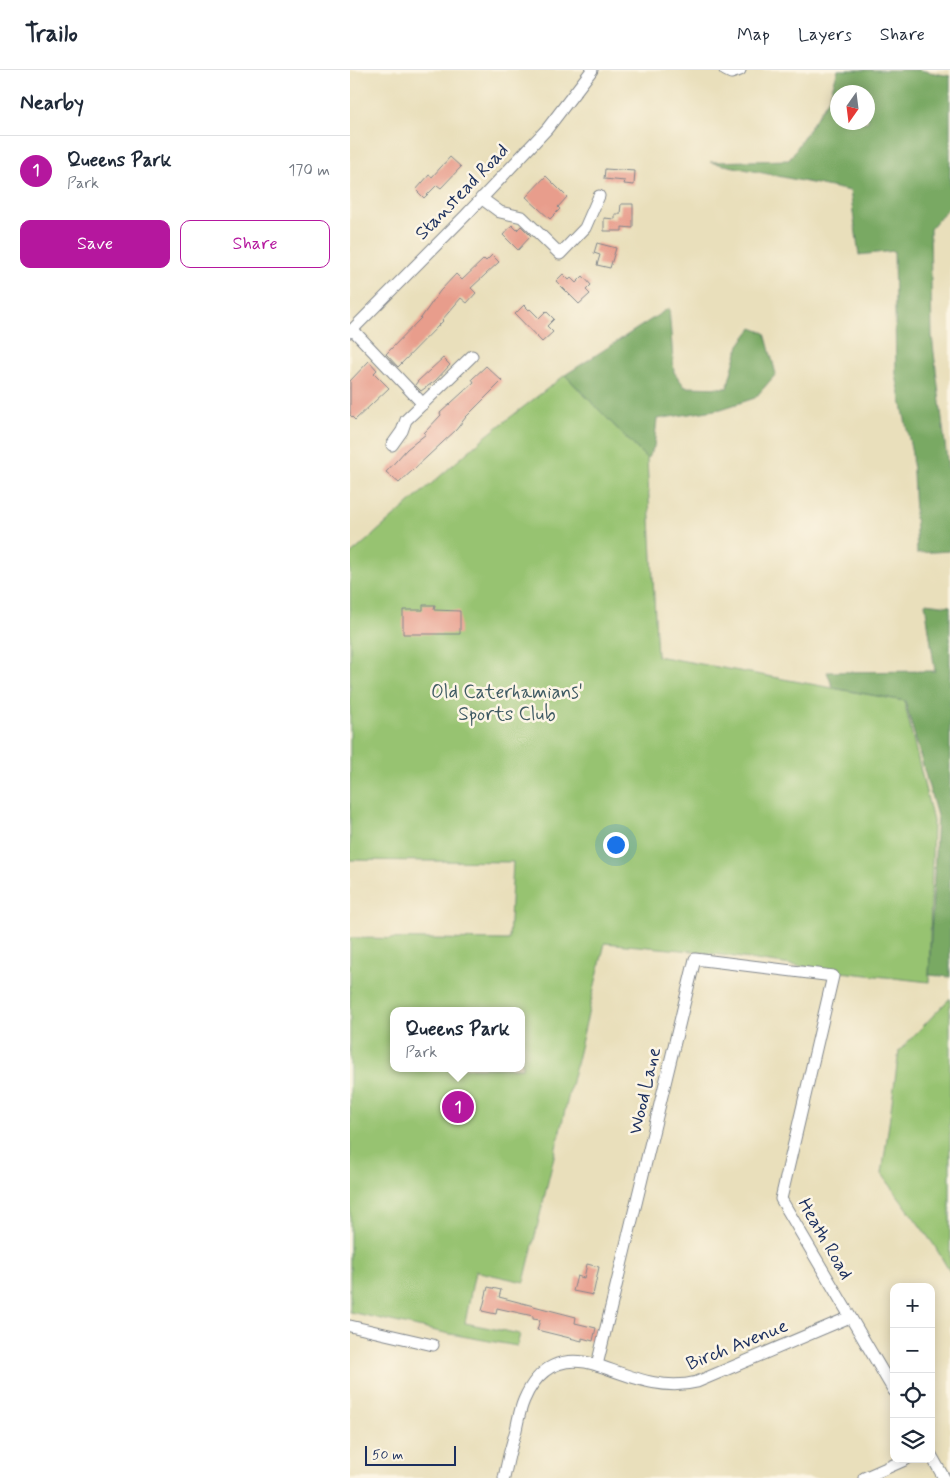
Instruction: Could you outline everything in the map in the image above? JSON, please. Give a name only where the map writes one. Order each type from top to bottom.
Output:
[{"type":"street","name":"Stanstead Road","points":[[351,331],[547,129],[592,70]]},
{"type":"street","points":[[725,70],[731,73],[740,70]]},
{"type":"street","points":[[482,198],[500,212],[522,217],[560,254],[584,228],[598,196]]},
{"type":"street","points":[[351,331],[423,404]]},
{"type":"street","points":[[392,445],[402,431],[406,420],[472,356]]},
{"type":"street","name":"Wood Lane","points":[[597,1366],[695,959],[833,976]]},
{"type":"street","name":"Heath Road","points":[[833,976],[781,1199],[890,1384]]},
{"type":"street","name":"Birch Avenue","points":[[504,1478],[523,1401],[541,1374],[552,1366],[563,1361],[582,1361],[621,1375],[648,1382],[684,1385],[697,1382],[850,1317]]},
{"type":"street","points":[[350,1326],[433,1345]]},
{"type":"street","points":[[935,1462],[944,1478]]},
{"type":"street","points":[[864,1478],[898,1463]]},
{"type":"green space","points":[[838,70],[919,70],[950,76],[950,206],[930,229],[932,336],[950,485],[950,551],[917,553],[912,454],[896,375],[894,251],[859,255],[850,191],[710,162],[789,160],[830,95],[830,130],[875,130],[875,85],[833,85]]},
{"type":"green space","points":[[669,308],[674,372],[685,387],[727,388],[739,345],[752,328],[765,333],[776,374],[755,398],[721,409],[657,419],[654,447],[647,459],[565,375]]},
{"type":"green space","name":"Old Caterhamians' Sports Club","points":[[565,375],[647,459],[657,656],[904,701],[933,821],[929,982],[692,951],[605,943],[524,1282],[475,1271],[465,1323],[520,1334],[517,1346],[445,1333],[350,1312],[350,938],[509,940],[513,862],[350,860],[350,555],[486,436]]},
{"type":"green space","points":[[925,603],[950,606],[950,977],[929,975],[937,816],[905,701],[833,688],[827,672],[935,671]]},
{"type":"green space","points":[[950,998],[950,1272],[934,1245],[882,1174],[899,1051]]},
{"type":"building","points":[[450,157],[461,167],[441,188],[437,185],[424,198],[416,190],[429,175],[432,177]]},
{"type":"building","points":[[605,169],[635,171],[634,185],[624,184],[625,181],[604,179]]},
{"type":"building","points":[[546,176],[567,197],[558,207],[560,209],[550,219],[526,197]]},
{"type":"building","points":[[621,204],[633,204],[633,228],[622,227],[622,231],[604,231],[604,218],[615,219],[615,214],[620,214]]},
{"type":"building","points":[[512,225],[517,230],[521,226],[531,236],[518,250],[503,235]]},
{"type":"building","points":[[597,243],[616,248],[610,268],[597,265],[600,255],[594,253]]},
{"type":"building","points":[[492,255],[499,262],[471,288],[476,293],[467,303],[461,298],[443,321],[398,367],[386,354],[421,318],[440,291],[456,274],[462,280],[484,259],[486,261]]},
{"type":"building","points":[[563,274],[569,280],[571,278],[576,283],[583,276],[591,285],[586,290],[590,294],[579,304],[556,281]]},
{"type":"building","points":[[524,305],[539,318],[546,311],[554,319],[547,326],[553,332],[542,342],[515,314]]},
{"type":"building","points":[[443,358],[450,365],[435,381],[421,391],[415,385]]},
{"type":"building","points":[[369,361],[377,370],[374,373],[389,388],[355,420],[350,415],[350,381]]},
{"type":"building","points":[[486,366],[502,381],[466,417],[456,430],[399,483],[386,472],[407,449],[426,434],[424,433],[441,415],[440,413],[474,382],[472,379]]},
{"type":"building","points":[[423,605],[435,605],[434,610],[460,611],[460,634],[403,634],[403,610],[423,610]]},
{"type":"building","points":[[587,1264],[599,1267],[593,1295],[573,1291],[577,1276],[584,1278]]},
{"type":"building","points":[[488,1287],[501,1290],[499,1297],[576,1317],[575,1323],[596,1328],[593,1341],[582,1338],[582,1341],[537,1330],[540,1320],[533,1319],[533,1316],[497,1308],[496,1314],[482,1311]]},
{"type":"place","name":"Queens Park","points":[[458,1107]]}]
